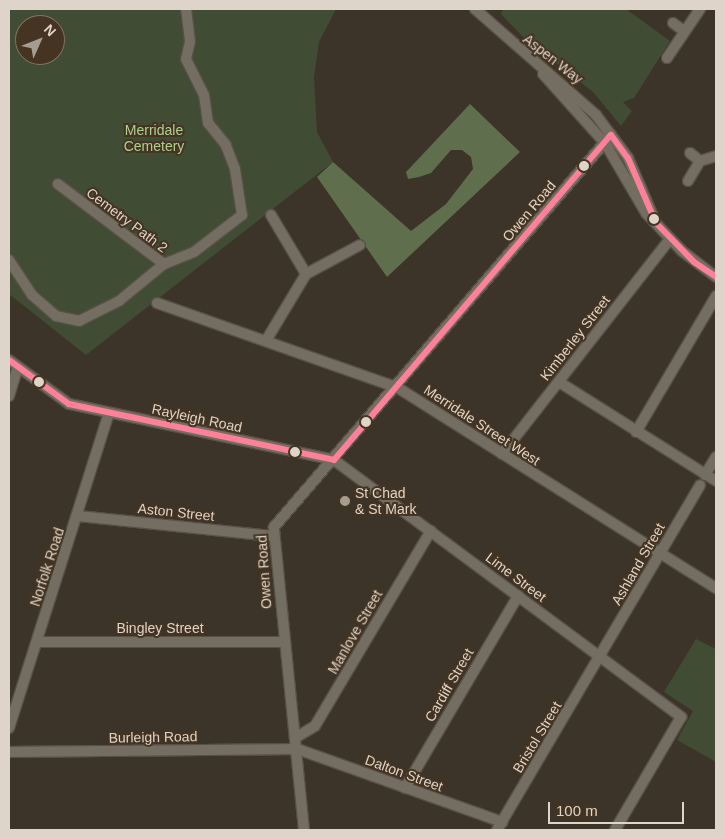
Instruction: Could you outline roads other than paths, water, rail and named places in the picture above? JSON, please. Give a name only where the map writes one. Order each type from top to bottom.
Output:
[{"type":"street","points":[[164,264],[194,252],[242,215],[236,169],[226,145],[208,123],[204,95],[186,59],[190,41],[186,9]]},
{"type":"street","name":"Aspen Way","points":[[475,9],[538,68],[608,139],[656,223],[670,239],[716,277]]},
{"type":"street","points":[[667,58],[700,9]]},
{"type":"street","points":[[674,23],[684,31]]},
{"type":"street","name":"Owen Road","points":[[304,830],[297,749],[272,536],[274,527],[398,388],[608,139]]},
{"type":"street","points":[[688,182],[700,161],[716,154],[716,146]]},
{"type":"street","points":[[690,153],[700,161]]},
{"type":"street","name":"Cemetry Path 2","points":[[9,260],[32,295],[56,316],[79,321],[120,302],[164,264],[58,184]]},
{"type":"street","points":[[271,215],[306,274]]},
{"type":"street","name":"Kimberley Street","points":[[502,454],[670,239]]},
{"type":"street","points":[[267,339],[306,274],[360,245]]},
{"type":"street","points":[[636,432],[716,296]]},
{"type":"street","name":"Merridale Street West","points":[[157,303],[267,339],[398,388],[659,555],[716,588]]},
{"type":"street","name":"Rayleigh Road","points":[[9,360],[65,402],[109,414],[334,460]]},
{"type":"street","points":[[9,396],[18,366]]},
{"type":"street","points":[[558,382],[716,481]]},
{"type":"street","name":"Norfolk Road","points":[[9,728],[109,414]]},
{"type":"street","points":[[705,475],[716,456]]},
{"type":"street","name":"Lime Street","points":[[334,460],[682,717],[615,830]]},
{"type":"street","name":"Ashland Street","points":[[600,657],[700,485]]},
{"type":"street","name":"Aston Street","points":[[78,516],[272,536]]},
{"type":"street","name":"Manlove Street","points":[[295,738],[315,726],[430,532]]},
{"type":"street","name":"Cardiff Street","points":[[405,788],[518,596]]},
{"type":"street","name":"Bingley Street","points":[[37,642],[283,642]]},
{"type":"street","name":"Bristol Street","points":[[500,826],[600,657]]},
{"type":"street","name":"Dalton Street","points":[[297,749],[405,788],[500,826]]},
{"type":"street","name":"Burleigh Road","points":[[9,752],[297,749]]},
{"type":"place","name":"St Chad & St Mark","points":[[345,501]]},
{"type":"park label","name":"Merridale Cemetery","points":[[154,138]]}]
